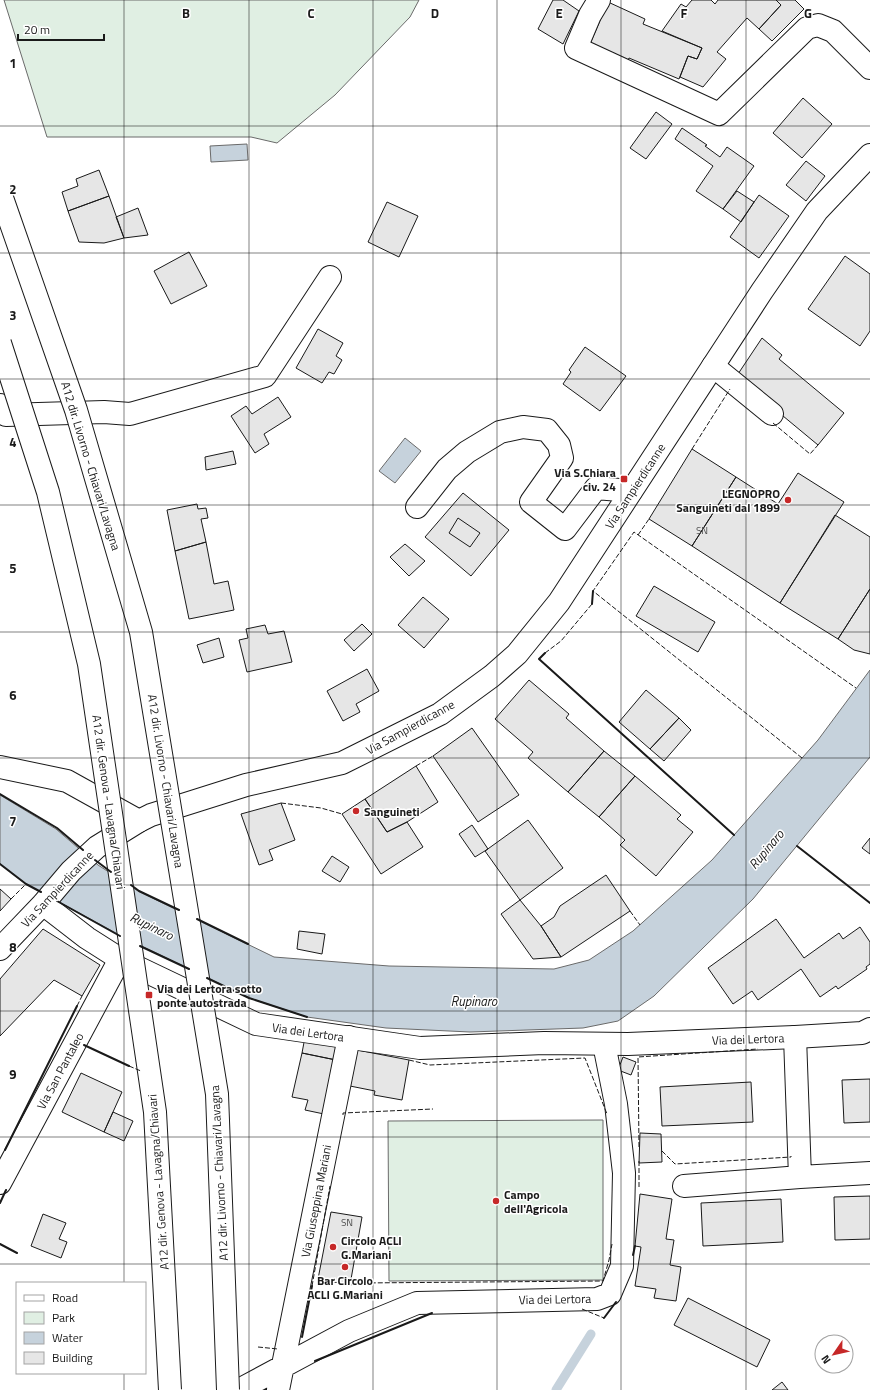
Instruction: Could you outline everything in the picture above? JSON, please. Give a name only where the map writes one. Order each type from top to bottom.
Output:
[{"type":"main road","points":[[600,0],[590,14],[576,48],[718,114],[807,28],[818,25],[833,31],[870,68]]},
{"type":"main road","name":"Via Sampierdicanne","points":[[0,949],[44,904],[71,871],[97,847],[138,821],[151,815],[246,785],[342,763],[440,714],[492,676],[517,654],[559,602],[762,291],[817,211],[870,155]]},
{"type":"main road","name":"A12 dir. Livorno - Chiavari/Lavagna","points":[[0,192],[76,410],[141,632],[217,1094],[228,1390]]},
{"type":"main road","points":[[0,405],[6,415],[104,412],[130,414],[266,376],[330,277]]},
{"type":"main road","name":"A12 dir. Genova - Lavagna/Chiavari","points":[[0,343],[48,492],[89,664],[155,1112],[170,1390]]},
{"type":"main road","points":[[713,366],[772,414]]},
{"type":"main road","points":[[417,507],[447,469],[467,452],[500,432],[523,427],[547,430],[559,445],[562,458],[530,502],[565,529],[596,488],[631,491]]},
{"type":"main road","points":[[0,767],[67,781],[138,821]]},
{"type":"main road","name":"Via dei Lertora","points":[[44,904],[87,938],[120,959],[256,1024],[420,1048],[544,1043],[628,1044],[795,1037],[862,1032],[870,1029]]},
{"type":"main road","name":"Via San Pantaleo","points":[[0,1183],[120,959]]},
{"type":"main road","name":"Via Giuseppina Mariani","points":[[278,1390],[349,1037]]},
{"type":"main road","name":"Via dei Lertora","points":[[795,1037],[800,1177]]},
{"type":"main road","name":"Via dei Lertora","points":[[239,1390],[283,1365],[349,1331],[417,1303],[597,1298],[610,1294],[622,1266],[624,1173],[616,1104],[604,1044]]},
{"type":"main road","points":[[684,1186],[870,1173]]},
{"type":"green space","points":[[4,0],[419,0],[410,17],[335,95],[277,143],[251,137],[47,137]]},
{"type":"green space","name":"Campo dell'Agricola","points":[[603,1120],[603,1280],[389,1281],[388,1121]]},
{"type":"water","points":[[247,144],[248,160],[211,162],[210,146]]},
{"type":"water","points":[[405,438],[421,451],[395,483],[379,471]]},
{"type":"water","name":"Rupinaro","points":[[870,670],[870,757],[753,899],[654,996],[618,1021],[583,1028],[470,1032],[386,1028],[307,1017],[249,998],[125,938],[26,884],[0,864],[0,795],[56,829],[98,865],[138,891],[274,957],[389,966],[554,969],[589,960],[633,931],[712,860],[818,740]]},
{"type":"building","points":[[553,0],[563,0],[579,11],[563,44],[538,29]]},
{"type":"building","points":[[692,0],[711,0],[715,4],[718,0],[776,0],[781,5],[759,29],[747,18],[717,52],[726,59],[703,87],[680,77],[688,56],[697,59],[702,48],[662,31],[681,4],[686,7]]},
{"type":"building","points":[[776,0],[795,0],[804,9],[772,41],[759,29],[781,5]]},
{"type":"building","points":[[608,2],[645,19],[643,24],[702,48],[697,59],[688,56],[679,79],[629,58],[627,62],[589,46]]},
{"type":"building","points":[[803,98],[832,124],[802,158],[773,133]]},
{"type":"building","points":[[656,112],[672,124],[646,159],[630,148]]},
{"type":"building","points":[[682,128],[707,145],[705,146],[720,157],[727,147],[754,166],[723,209],[696,191],[713,166],[675,139]]},
{"type":"building","points":[[806,161],[825,176],[806,201],[786,185]]},
{"type":"building","points":[[99,170],[109,196],[68,211],[62,192],[78,186],[76,179]]},
{"type":"building","points":[[737,191],[754,202],[741,222],[723,209]]},
{"type":"building","points":[[759,195],[789,216],[759,258],[730,237]]},
{"type":"building","points":[[109,196],[124,238],[104,243],[79,242],[68,211]]},
{"type":"building","points":[[387,202],[418,216],[399,257],[368,242]]},
{"type":"building","points":[[138,208],[148,235],[124,238],[116,217]]},
{"type":"building","points":[[189,252],[207,286],[171,304],[154,271]]},
{"type":"building","points":[[845,256],[870,274],[870,331],[860,346],[808,309]]},
{"type":"building","points":[[318,329],[343,343],[336,356],[342,360],[334,374],[329,372],[322,383],[296,368]]},
{"type":"building","points":[[762,338],[782,355],[779,359],[844,413],[818,445],[736,377]]},
{"type":"building","points":[[585,347],[626,376],[600,411],[563,384],[571,372],[569,370]]},
{"type":"building","points":[[278,397],[291,417],[264,434],[269,444],[255,453],[231,416],[246,406],[252,414]]},
{"type":"building","points":[[692,449],[736,477],[692,546],[649,519]]},
{"type":"building","points":[[233,451],[236,464],[206,470],[205,457]]},
{"type":"building","points":[[798,473],[844,502],[780,603],[692,546],[736,477],[778,504]]},
{"type":"building","points":[[463,493],[509,530],[471,576],[425,537]]},
{"type":"building","points":[[197,504],[198,509],[206,508],[208,518],[201,519],[206,542],[175,551],[167,510]]},
{"type":"building","points":[[835,515],[870,537],[870,589],[838,639],[780,603]]},
{"type":"building","points":[[458,518],[480,533],[470,547],[449,533]]},
{"type":"building","points":[[206,542],[214,584],[228,581],[234,610],[189,619],[175,551]]},
{"type":"building","points":[[405,544],[425,561],[409,576],[390,557]]},
{"type":"building","points":[[654,586],[715,622],[698,652],[636,616]]},
{"type":"building","points":[[870,589],[870,654],[854,650],[838,639]]},
{"type":"building","points":[[423,597],[449,619],[424,648],[398,625]]},
{"type":"building","points":[[362,624],[372,634],[354,651],[344,640]]},
{"type":"building","points":[[265,625],[268,634],[284,631],[292,662],[247,672],[239,640],[248,638],[246,629]]},
{"type":"building","points":[[219,638],[224,657],[203,663],[197,645]]},
{"type":"building","points":[[367,669],[379,691],[356,704],[360,712],[343,721],[327,691]]},
{"type":"building","points":[[529,680],[569,714],[566,718],[604,751],[568,792],[528,758],[533,752],[495,719]]},
{"type":"building","points":[[646,690],[679,718],[650,749],[619,722]]},
{"type":"building","points":[[679,718],[691,730],[664,761],[650,749]]},
{"type":"building","points":[[472,728],[519,795],[478,822],[433,756]]},
{"type":"building","points":[[604,751],[635,776],[599,817],[568,792]]},
{"type":"building","points":[[416,766],[438,802],[407,822],[387,832],[365,799]]},
{"type":"building","points":[[635,776],[681,815],[677,819],[693,832],[656,876],[620,845],[625,840],[599,817]]},
{"type":"building","points":[[365,799],[387,832],[407,822],[423,847],[381,874],[342,814]]},
{"type":"building","points":[[281,803],[295,840],[269,850],[273,860],[259,865],[241,814]]},
{"type":"building","points":[[528,820],[563,868],[520,900],[485,851]]},
{"type":"building","points":[[472,825],[488,849],[475,857],[459,834]]},
{"type":"building","points":[[870,838],[870,854],[862,848]]},
{"type":"building","points":[[332,856],[349,867],[340,882],[322,871]]},
{"type":"building","points":[[606,875],[630,911],[561,957],[541,926],[554,917],[560,906]]},
{"type":"building","points":[[0,889],[11,899],[0,911]]},
{"type":"building","points":[[520,900],[541,926],[561,957],[533,959],[501,914]]},
{"type":"building","points":[[776,919],[804,958],[839,933],[843,939],[860,927],[870,942],[870,964],[866,967],[867,969],[838,989],[836,986],[820,997],[801,969],[758,1000],[752,991],[733,1004],[708,968]]},
{"type":"building","points":[[43,929],[100,965],[82,996],[54,980],[0,1036],[0,979]]},
{"type":"building","points":[[299,931],[325,934],[322,954],[297,949]]},
{"type":"building","points":[[305,1037],[339,1045],[336,1060],[302,1053]]},
{"type":"building","points":[[352,1049],[409,1060],[402,1100],[374,1095],[375,1091],[345,1085]]},
{"type":"building","points":[[302,1053],[336,1060],[324,1114],[305,1110],[308,1100],[292,1097]]},
{"type":"building","points":[[623,1057],[636,1062],[631,1075],[618,1070]]},
{"type":"building","points":[[81,1073],[122,1092],[104,1132],[62,1112]]},
{"type":"building","points":[[870,1079],[870,1122],[844,1123],[842,1080]]},
{"type":"building","points":[[751,1082],[753,1122],[662,1126],[660,1087]]},
{"type":"building","points":[[113,1112],[133,1121],[124,1141],[104,1132]]},
{"type":"building","points":[[640,1133],[661,1134],[662,1162],[639,1163]]},
{"type":"building","points":[[640,1194],[672,1199],[666,1239],[674,1240],[670,1265],[681,1267],[676,1301],[654,1298],[656,1289],[635,1286],[641,1247],[635,1246]]},
{"type":"building","points":[[870,1196],[870,1239],[835,1240],[834,1197]]},
{"type":"building","points":[[781,1199],[783,1242],[703,1246],[701,1203]]},
{"type":"building","name":"Circolo ACLI G.Mariani","points":[[331,1212],[362,1217],[350,1285],[318,1279]]},
{"type":"building","points":[[43,1214],[66,1223],[59,1239],[67,1242],[61,1258],[31,1246]]},
{"type":"building","points":[[688,1298],[770,1340],[757,1367],[674,1325]]},
{"type":"building","points":[[782,1382],[788,1390],[772,1390]]},
{"type":"waterway","points":[[556,1390],[591,1334]]},
{"type":"fence","points":[[692,449],[730,389]]},
{"type":"fence","points":[[773,423],[810,454],[818,445]]},
{"type":"fence","points":[[638,535],[649,519]]},
{"type":"fence","points":[[802,758],[593,591],[634,532],[856,688]]},
{"type":"fence","points":[[545,653],[561,641],[592,604]]},
{"type":"fence","points":[[416,766],[433,756]]},
{"type":"fence","points":[[281,803],[321,808],[342,814]]},
{"type":"fence","points":[[11,899],[26,884]]},
{"type":"fence","points":[[630,911],[640,925]]},
{"type":"fence","points":[[77,1006],[82,996]]},
{"type":"fence","points":[[639,1147],[638,1057],[758,1049]]},
{"type":"fence","points":[[409,1060],[430,1065],[585,1058],[607,1114]]},
{"type":"fence","points":[[129,1066],[141,1071]]},
{"type":"fence","points":[[343,1115],[343,1113],[433,1109]]},
{"type":"fence","points":[[662,1151],[675,1164],[791,1156]]},
{"type":"fence","points":[[639,1161],[639,1189]]},
{"type":"fence","points":[[312,1286],[330,1186]]},
{"type":"fence","points":[[350,1285],[359,1283],[603,1281],[612,1244]]},
{"type":"fence","points":[[582,1309],[604,1318]]},
{"type":"fence","points":[[258,1347],[278,1349]]},
{"type":"wall","points":[[592,604],[593,591]]},
{"type":"wall","points":[[545,653],[539,659],[734,835]]},
{"type":"wall","points":[[0,794],[57,828],[83,850]]},
{"type":"wall","points":[[797,846],[870,903]]},
{"type":"wall","points":[[95,860],[111,872]]},
{"type":"wall","points":[[0,864],[26,884],[41,892]]},
{"type":"wall","points":[[131,885],[139,891],[179,910]]},
{"type":"wall","points":[[57,901],[120,936]]},
{"type":"wall","points":[[197,919],[248,944]]},
{"type":"wall","points":[[140,946],[189,969]]},
{"type":"wall","points":[[207,978],[249,998],[307,1017]]},
{"type":"wall","points":[[5,1150],[77,1006]]},
{"type":"wall","points":[[84,1045],[129,1066]]},
{"type":"wall","points":[[0,1203],[6,1190]]},
{"type":"wall","points":[[0,1244],[17,1253]]},
{"type":"wall","points":[[633,1255],[635,1246]]},
{"type":"wall","points":[[302,1337],[312,1286]]},
{"type":"wall","points":[[604,1318],[616,1302]]},
{"type":"wall","points":[[315,1361],[432,1313]]},
{"type":"place","name":"Via S.Chiara civ. 24","points":[[624,479]]},
{"type":"place","name":"LEGNOPRO Sanguineti dal 1899","points":[[788,500]]},
{"type":"place","name":"Sanguineti","points":[[356,811]]},
{"type":"place","name":"Via dei Lertora sotto ponte autostrada","points":[[149,995]]},
{"type":"place","name":"Campo dell'Agricola","points":[[496,1201]]},
{"type":"place","name":"Circolo ACLI G.Mariani","points":[[333,1247]]},
{"type":"place","name":"Bar Circolo ACLI G.Mariani","points":[[345,1267]]}]
